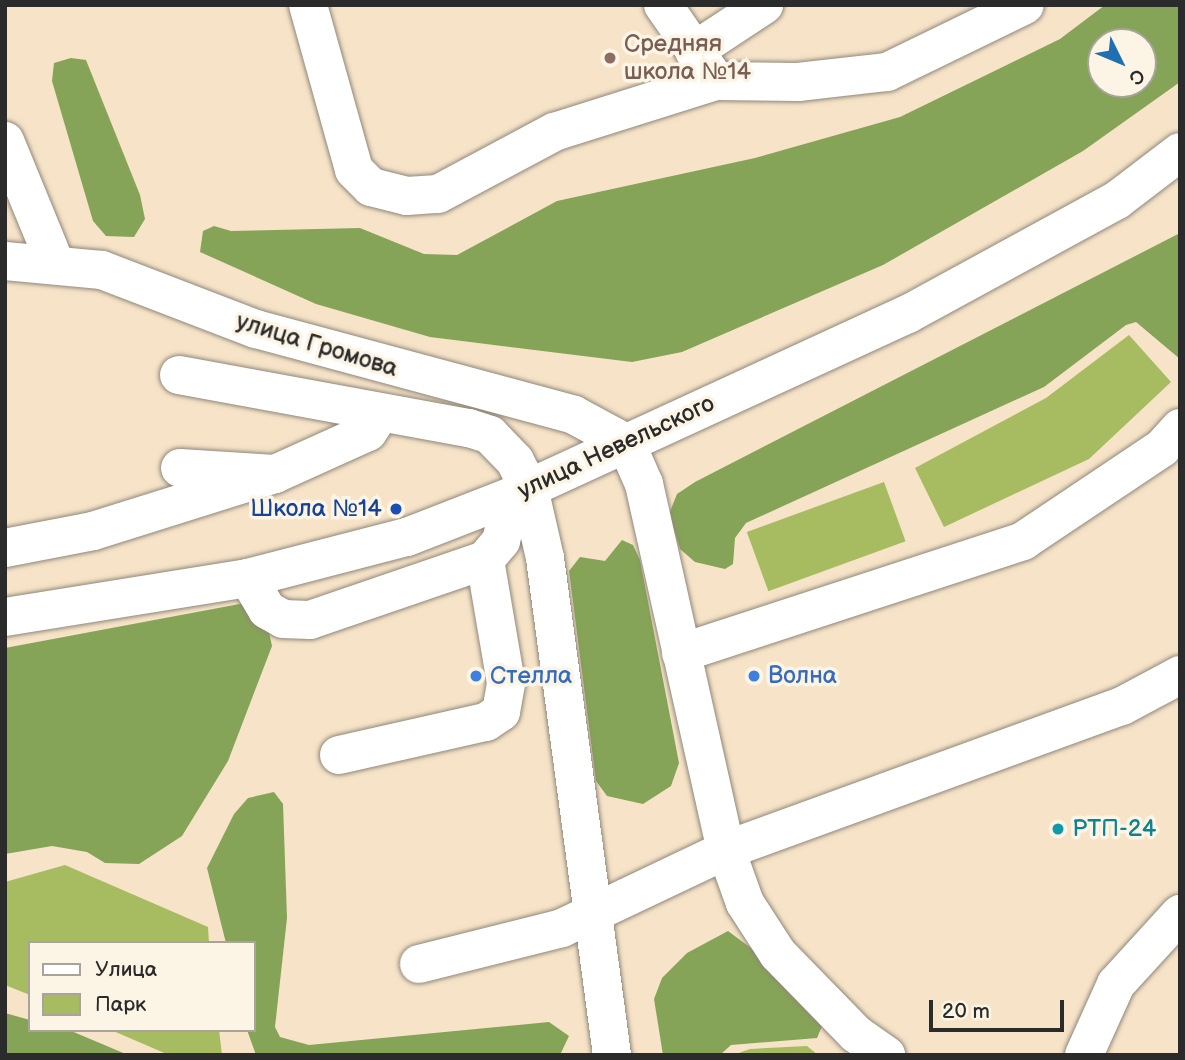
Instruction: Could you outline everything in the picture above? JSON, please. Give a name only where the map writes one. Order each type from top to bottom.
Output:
[{"type":"main road","points":[[308,5],[343,149],[363,180],[392,194],[438,194],[554,132],[705,66],[764,5]]},
{"type":"main road","points":[[663,5],[705,66],[797,82],[887,72],[1026,5]]},
{"type":"main road","points":[[5,141],[55,263]]},
{"type":"main road","name":"улица Невельского","points":[[5,617],[248,578],[407,537],[521,492],[908,314],[1117,200],[1180,152]]},
{"type":"main road","name":"улица Громова","points":[[5,261],[55,263],[102,270],[256,329],[574,415],[626,443]]},
{"type":"main road","points":[[179,375],[490,436],[515,461],[521,492],[545,558],[591,917],[612,1055]]},
{"type":"main road","points":[[5,548],[93,531],[275,474],[368,432],[381,413]]},
{"type":"main road","points":[[681,653],[1023,541],[1162,448],[1180,428]]},
{"type":"main road","points":[[626,443],[644,484],[726,850],[745,903],[778,954],[883,1054]]},
{"type":"main road","points":[[180,468],[275,474]]},
{"type":"main road","points":[[248,578],[267,610],[296,621],[485,560],[501,541],[521,492]]},
{"type":"main road","points":[[339,755],[486,722],[501,712],[506,683],[485,560]]},
{"type":"main road","points":[[419,964],[503,947],[591,917],[726,850],[1122,706],[1180,674]]},
{"type":"main road","points":[[1084,1055],[1116,984],[1180,914]]},
{"type":"green space","points":[[1105,5],[1180,5],[1180,82],[1083,151],[883,265],[682,352],[632,362],[430,337],[316,304],[200,252],[203,231],[214,226],[231,231],[360,228],[424,254],[457,255],[557,201],[755,158],[900,117],[1060,39]]},
{"type":"green space","points":[[71,58],[86,60],[140,195],[145,219],[134,237],[106,236],[93,221],[52,81],[54,63]]},
{"type":"green space","points":[[1180,233],[1180,359],[1136,322],[1126,325],[1044,387],[746,523],[735,538],[733,564],[725,569],[695,562],[680,549],[669,514],[677,494],[695,482]]},
{"type":"green space","points":[[1129,335],[1171,382],[1089,459],[944,527],[915,468],[1046,398]]},
{"type":"green space","points":[[884,482],[906,541],[768,591],[747,532]]},
{"type":"green space","points":[[622,540],[633,545],[640,560],[679,763],[671,786],[643,804],[607,796],[596,781],[569,571],[580,557],[605,561]]},
{"type":"green space","points":[[245,603],[269,632],[272,646],[228,761],[182,836],[139,864],[105,863],[87,852],[52,846],[5,854],[5,648]]},
{"type":"green space","points":[[274,792],[283,804],[287,918],[275,1027],[280,1037],[309,1045],[549,1022],[569,1036],[560,1055],[256,1055],[248,1032],[256,1032],[256,941],[225,941],[207,868],[234,814],[248,798]]},
{"type":"green space","points":[[65,865],[208,927],[209,941],[28,941],[28,994],[5,985],[5,882]]},
{"type":"green space","points":[[728,931],[759,954],[823,1024],[817,1038],[731,1045],[720,1055],[663,1055],[654,999],[662,978],[687,953]]},
{"type":"green space","points":[[5,1013],[28,1019],[28,1032],[74,1032],[128,1055],[5,1055]]},
{"type":"green space","points":[[116,1032],[219,1032],[222,1055],[169,1055]]},
{"type":"green space","points":[[807,1046],[818,1055],[733,1055],[750,1049]]},
{"type":"place","name":"Средняя школа №14","points":[[610,58]]},
{"type":"place","name":"Школа №14","points":[[396,509]]},
{"type":"place","name":"Стелла","points":[[476,676]]},
{"type":"place","name":"Волна","points":[[754,676]]},
{"type":"place","name":"РТП-24","points":[[1058,829]]}]
